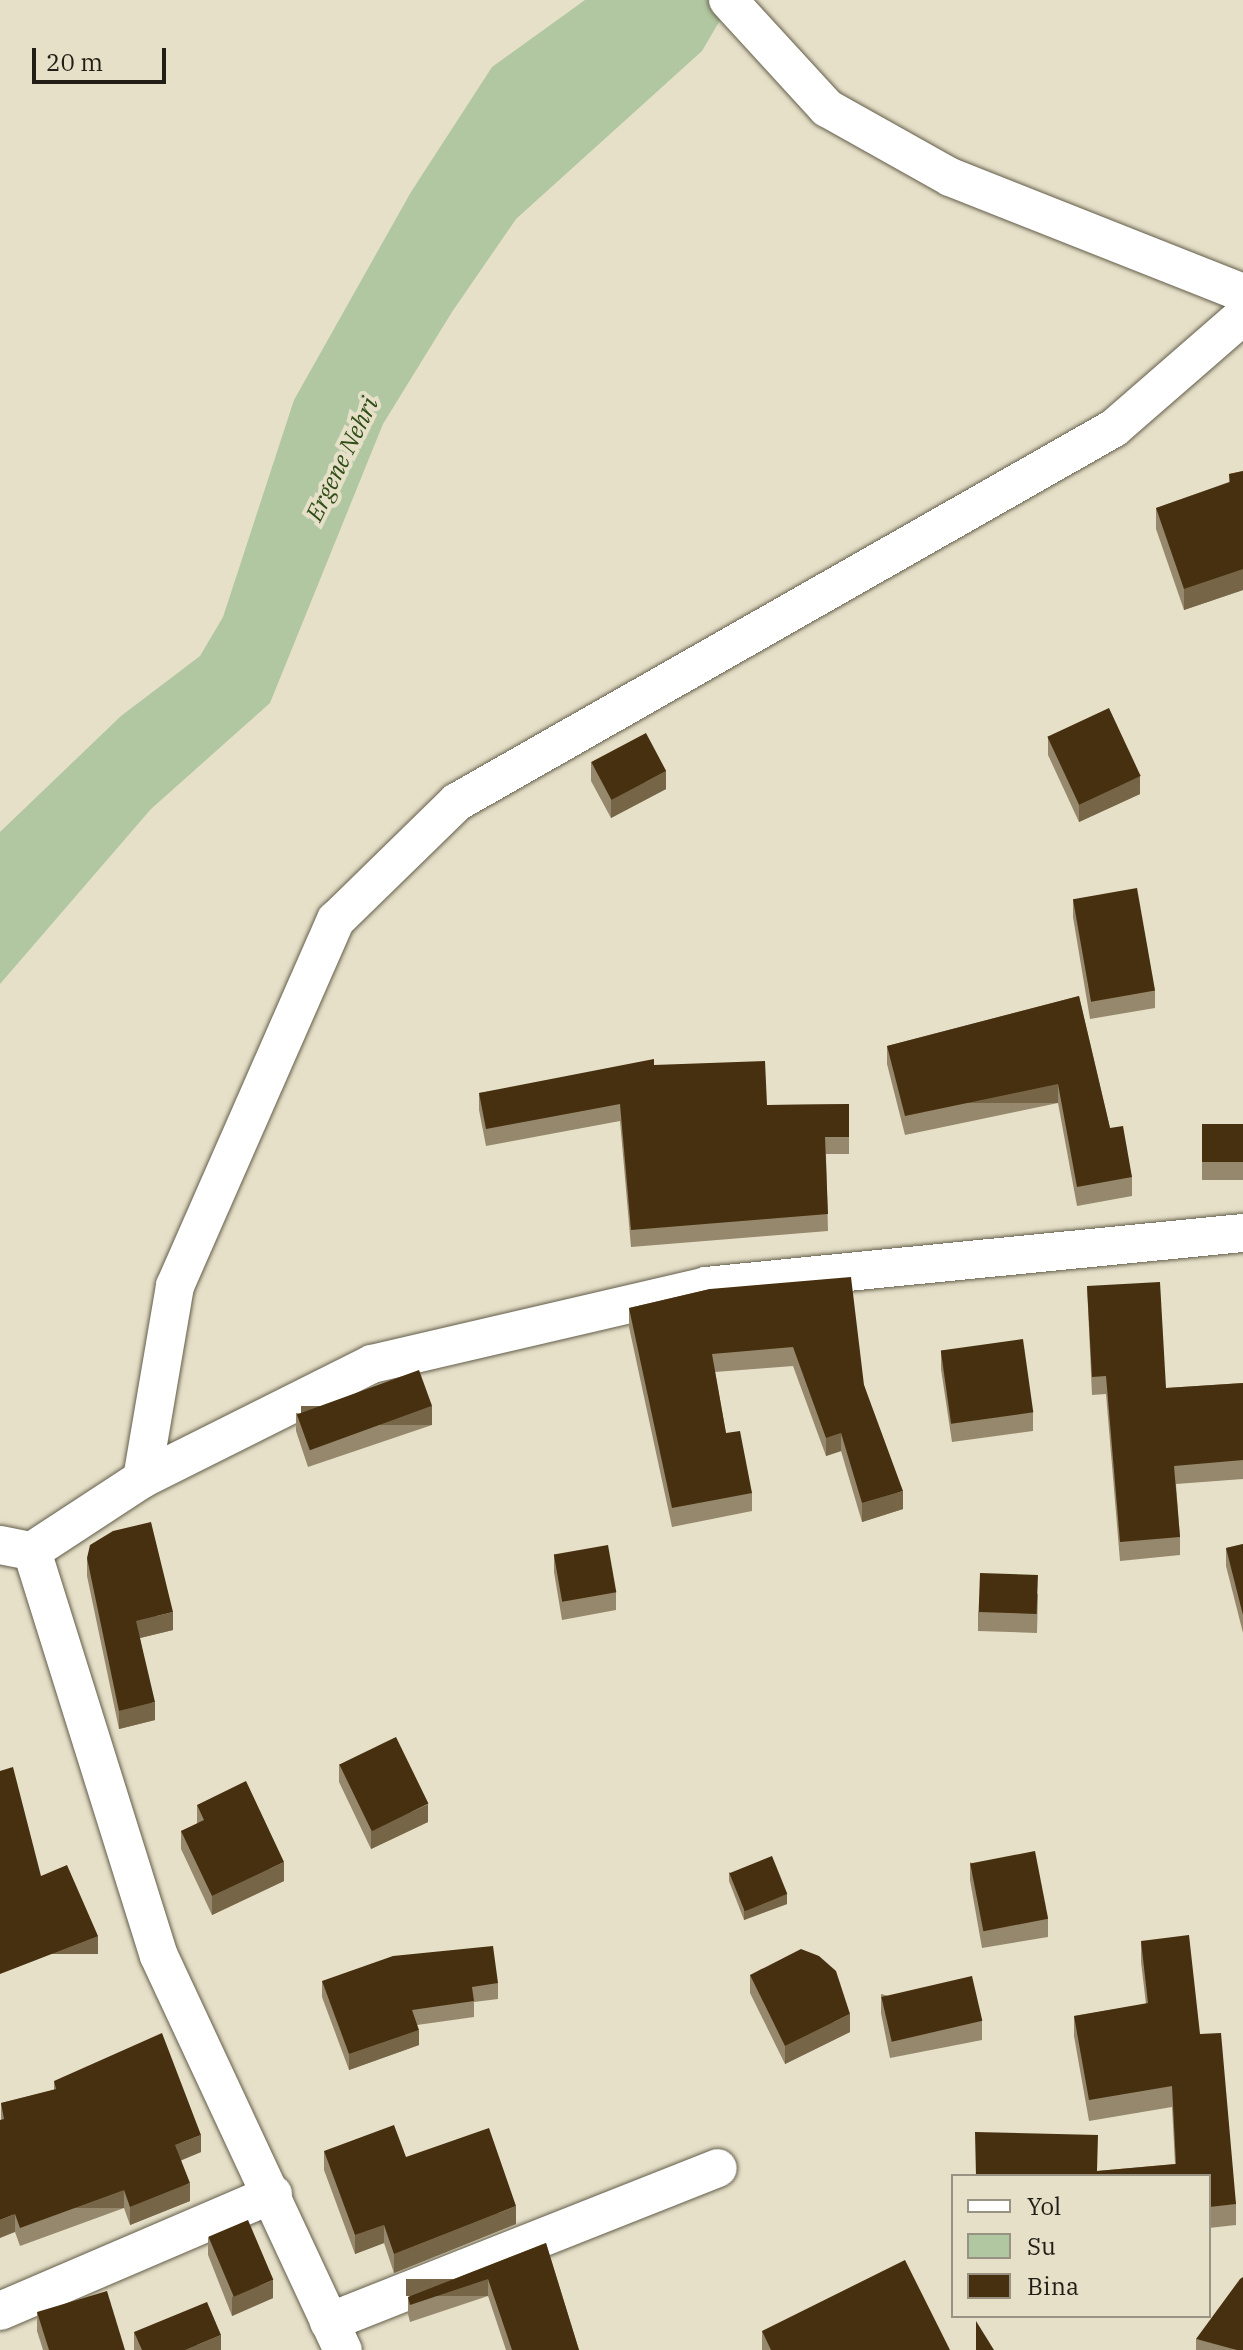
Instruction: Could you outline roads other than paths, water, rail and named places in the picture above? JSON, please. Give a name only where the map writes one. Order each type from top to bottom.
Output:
[{"type":"street","points":[[734,7],[827,108],[936,169],[1243,293]]},
{"type":"street","points":[[142,1479],[175,1286],[336,920],[457,802],[1114,428],[1243,316]]},
{"type":"street","points":[[718,2168],[336,2336],[273,2194],[159,1956],[16,1548],[142,1479],[372,1364],[706,1286],[1243,1233]]},
{"type":"street","points":[[0,2311],[273,2194]]},
{"type":"water","name":"Ergene Nehri","points":[[585,0],[716,0],[726,10],[702,51],[516,219],[452,312],[383,424],[270,703],[151,809],[0,984],[0,832],[121,716],[200,656],[223,617],[294,400],[411,192],[492,67]]}]
